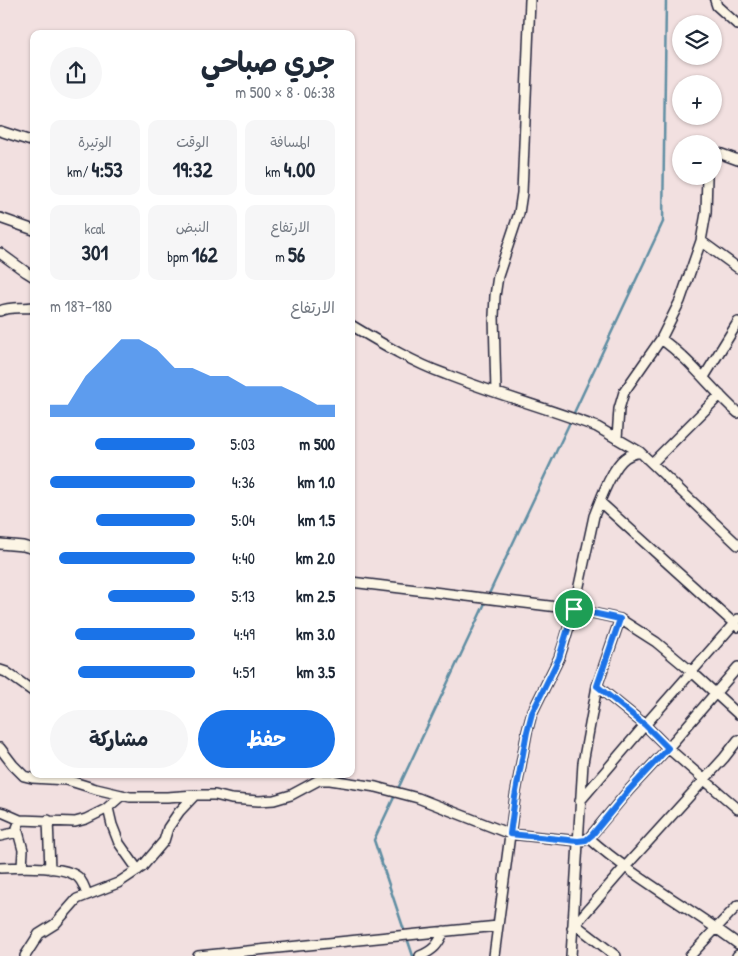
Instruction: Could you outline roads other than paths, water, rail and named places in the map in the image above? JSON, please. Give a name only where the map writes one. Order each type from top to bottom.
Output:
[{"type":"street","points":[[496,392],[495,296],[498,276],[519,213],[522,193],[530,0]]},
{"type":"street","points":[[708,0],[716,3],[738,26]]},
{"type":"street","points":[[0,131],[30,141]]},
{"type":"street","points":[[722,154],[738,160]]},
{"type":"street","points":[[617,438],[619,409],[624,392],[662,339],[680,301],[701,241],[706,213],[707,185]]},
{"type":"street","points":[[0,218],[30,229]]},
{"type":"street","points":[[701,241],[738,268]]},
{"type":"street","points":[[0,253],[30,274]]},
{"type":"street","points":[[0,312],[11,308],[30,307]]},
{"type":"street","points":[[704,377],[738,322]]},
{"type":"street","points":[[355,328],[411,359],[445,374],[597,427],[617,438],[640,452],[738,545]]},
{"type":"street","points":[[662,339],[675,349],[736,409]]},
{"type":"street","points":[[652,463],[720,395]]},
{"type":"street","points":[[493,955],[518,779],[530,720],[540,694],[559,658],[574,609],[594,516],[617,467],[626,457],[640,452]]},
{"type":"street","points":[[580,801],[645,725],[737,623],[600,502]]},
{"type":"street","points":[[0,544],[30,548]]},
{"type":"street","points":[[355,582],[574,609],[620,619],[656,642],[738,714]]},
{"type":"street","points":[[571,956],[583,763],[597,686],[620,619]]},
{"type":"street","points":[[68,778],[96,789],[130,797],[215,795],[231,799],[259,801],[274,800],[319,780],[330,780],[376,787],[418,798],[510,834],[578,841],[586,840],[738,667]]},
{"type":"street","points":[[0,670],[6,672],[30,689]]},
{"type":"street","points":[[597,686],[645,725],[704,779],[736,803]]},
{"type":"street","points":[[574,926],[738,740]]},
{"type":"street","points":[[0,748],[24,776],[30,778]]},
{"type":"street","points":[[0,812],[20,820],[75,822],[86,819],[108,808],[122,795]]},
{"type":"street","points":[[25,956],[39,934],[55,924],[77,899],[118,883],[142,868],[164,841],[168,828],[179,812],[195,795]]},
{"type":"street","points":[[108,808],[118,842],[138,870]]},
{"type":"street","points":[[20,820],[17,828],[23,850],[22,867]]},
{"type":"street","points":[[48,820],[50,869]]},
{"type":"street","points":[[0,836],[18,832]]},
{"type":"street","points":[[589,838],[625,867],[738,944]]},
{"type":"street","points":[[0,868],[22,867],[71,873],[77,876],[83,883],[87,895]]},
{"type":"street","points":[[690,956],[738,905]]},
{"type":"street","points":[[198,956],[498,926]]},
{"type":"street","points":[[574,926],[616,956]]},
{"type":"street","points":[[420,956],[430,951],[438,943],[444,932]]},
{"type":"waterway","points":[[573,415],[663,222],[666,0]]},
{"type":"waterway","points":[[488,596],[571,420]]},
{"type":"waterway","points":[[405,933],[374,840],[486,601]]},
{"type":"waterway","points":[[407,938],[413,956]]}]
